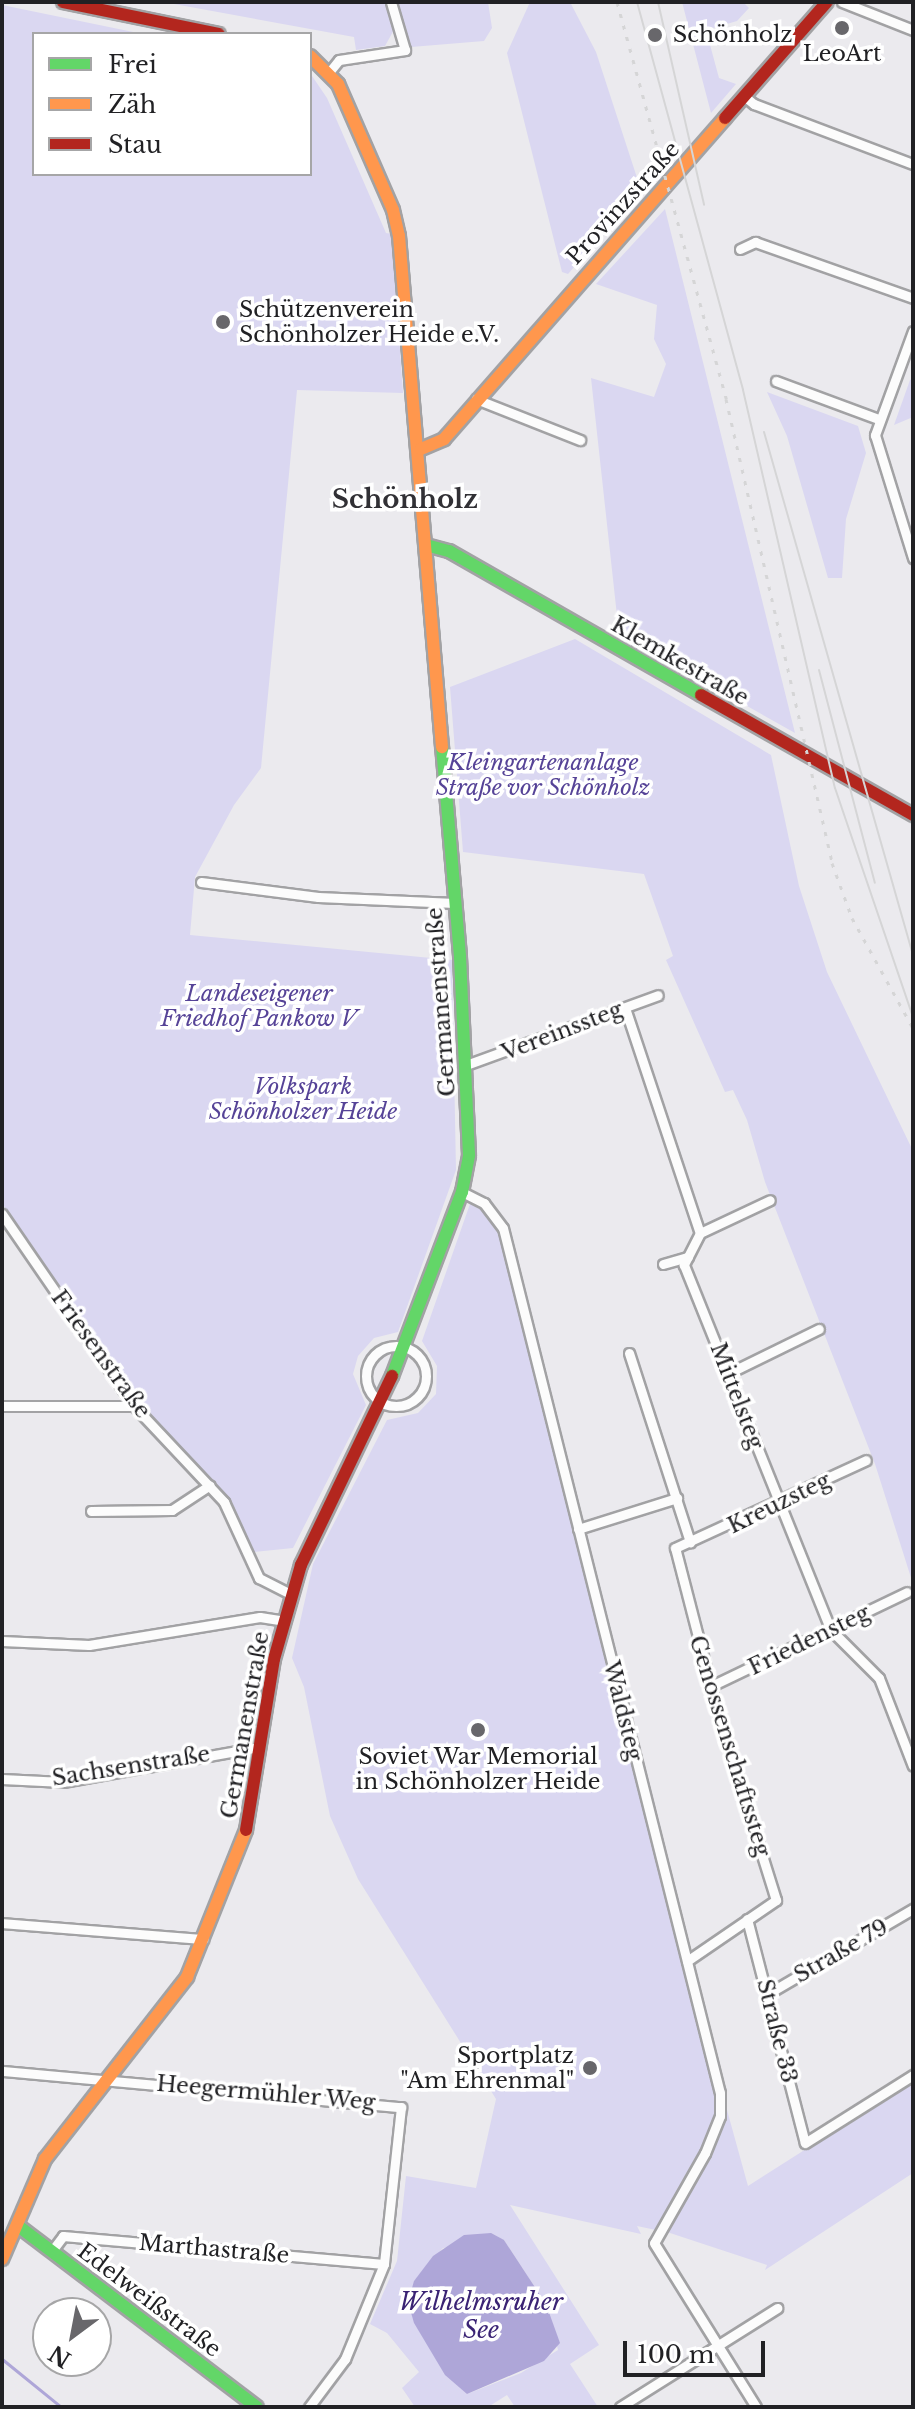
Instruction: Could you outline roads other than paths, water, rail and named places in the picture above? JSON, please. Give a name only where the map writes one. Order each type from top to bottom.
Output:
[{"type":"main road","points":[[63,2],[209,32]]},
{"type":"main road","name":"Provinzstraße","points":[[420,443],[436,446],[827,2]]},
{"type":"main road","points":[[312,58],[330,71]]},
{"type":"main road","name":"Germanenstraße","points":[[2,2259],[45,2159],[187,1977],[246,1831],[284,1621],[305,1555],[382,1403],[406,1348],[462,1192],[469,1155],[455,903],[420,443],[397,224],[330,71]]},
{"type":"main road","name":"Klemkestraße","points":[[426,545],[449,551],[913,815]]},
{"type":"main road","name":"Edelweißstraße","points":[[17,2225],[257,2407]]},
{"type":"street","points":[[330,71],[339,60],[405,50],[391,2]]},
{"type":"street","points":[[842,2],[913,30]]},
{"type":"street","points":[[744,96],[754,104],[913,164]]},
{"type":"street","points":[[740,249],[755,242],[913,298]]},
{"type":"street","points":[[913,331],[878,419],[878,451],[913,558]]},
{"type":"street","points":[[776,381],[878,419]]},
{"type":"street","points":[[476,399],[580,440]]},
{"type":"street","points":[[201,882],[353,900],[455,903]]},
{"type":"street","name":"Vereinssteg","points":[[466,1065],[658,995]]},
{"type":"street","points":[[625,1008],[700,1233]]},
{"type":"street","name":"Waldsteg","points":[[462,1192],[484,1203],[503,1228],[687,1961],[721,2111],[705,2153],[654,2243],[717,2346]]},
{"type":"street","points":[[663,1264],[688,1257],[700,1233],[770,1200]]},
{"type":"street","name":"Friesenstraße","points":[[2,1214],[134,1406],[210,1485],[234,1519],[259,1578],[292,1595]]},
{"type":"street","name":"Mittelsteg","points":[[688,1257],[684,1265],[831,1630],[879,1678],[913,1766]]},
{"type":"street","points":[[729,1373],[819,1329]]},
{"type":"street","points":[[406,1348],[420,1359],[425,1384],[410,1402],[382,1403],[367,1386],[370,1361],[382,1349],[406,1348]]},
{"type":"street","points":[[629,1353],[690,1542]]},
{"type":"street","points":[[2,1406],[134,1406]]},
{"type":"street","name":"Kreuzsteg","points":[[690,1542],[779,1504],[866,1460]]},
{"type":"street","points":[[91,1511],[172,1510],[210,1485]]},
{"type":"street","points":[[578,1529],[677,1498]]},
{"type":"street","name":"Genossenschaftssteg","points":[[687,1961],[776,1900],[676,1565],[675,1548],[690,1542]]},
{"type":"street","name":"Friedensteg","points":[[711,1686],[907,1592]]},
{"type":"street","points":[[2,1641],[89,1645],[260,1617],[284,1621]]},
{"type":"street","name":"Sachsenstraße","points":[[2,1779],[63,1782],[260,1747]]},
{"type":"street","name":"Straße 79","points":[[769,1993],[913,1909]]},
{"type":"street","name":"Straße 33","points":[[747,1919],[769,1993],[805,2143],[913,2075]]},
{"type":"street","points":[[2,1923],[203,1939]]},
{"type":"street","name":"Heegermühler Weg","points":[[2,2071],[401,2107],[384,2264],[345,2359],[309,2407]]},
{"type":"street","name":"Marthastraße","points":[[51,2252],[63,2236],[384,2264]]},
{"type":"street","points":[[621,2407],[777,2308]]},
{"type":"street","points":[[717,2346],[756,2407]]},
{"type":"water","name":"Wilhelmsruher See","points":[[491,2233],[504,2240],[546,2304],[560,2343],[544,2361],[467,2394],[445,2375],[414,2323],[408,2302],[414,2281],[433,2256],[464,2235]]},
{"type":"waterway","points":[[2,2359],[61,2407]]},
{"type":"tram line","points":[[637,2],[743,390],[835,788],[913,1017]]},
{"type":"tram line","points":[[658,2],[704,205]]},
{"type":"tram line","points":[[764,432],[913,955]]},
{"type":"tram line","points":[[819,670],[875,883]]},
{"type":"railway","points":[[617,2],[726,399],[832,863],[852,918],[913,1028]]},
{"type":"place","name":"LeoArt","points":[[842,28]]},
{"type":"place","name":"Schönholz","points":[[655,35]]},
{"type":"place","name":"Schützenverein Schönholzer Heide e.V.","points":[[223,322]]},
{"type":"place","name":"Soviet War Memorial in Schönholzer Heide","points":[[478,1730]]},
{"type":"place","name":"Sportplatz \"Am Ehrenmal\"","points":[[590,2068]]},
{"type":"district","name":"Schönholz","points":[[405,500]]},
{"type":"park label","name":"Kleingartenanlage Straße vor Schönholz","points":[[543,774]]},
{"type":"park label","name":"Landeseigener Friedhof Pankow V","points":[[259,1006]]},
{"type":"park label","name":"Volkspark Schönholzer Heide","points":[[303,1098]]}]
